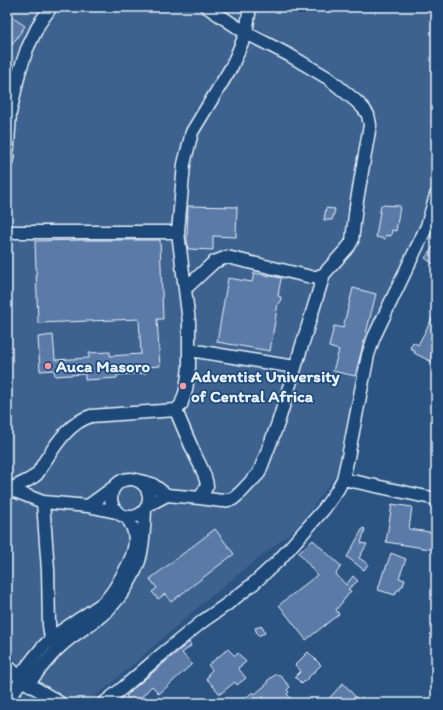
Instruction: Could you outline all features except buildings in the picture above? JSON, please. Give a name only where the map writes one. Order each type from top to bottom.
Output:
[{"type":"street","points":[[7,160],[10,113],[19,73],[27,49],[39,24],[50,7]]},
{"type":"street","points":[[185,288],[214,262],[227,257],[311,277],[318,277],[324,274],[350,246],[352,241],[356,206],[370,125],[368,115],[364,108],[328,78],[290,55],[246,33],[206,7]]},
{"type":"street","points":[[8,489],[36,475],[62,437],[83,418],[91,416],[176,410],[181,405],[186,390],[190,350],[189,322],[178,232],[184,164],[192,132],[232,66],[246,33],[250,7]]},
{"type":"street","points":[[104,703],[203,621],[242,592],[279,560],[324,509],[338,489],[348,457],[368,355],[374,337],[427,226],[436,195]]},
{"type":"street","points":[[7,229],[11,232],[178,232]]},
{"type":"street","points":[[88,506],[118,483],[128,479],[134,479],[152,484],[167,495],[222,501],[233,499],[241,492],[259,472],[278,423],[324,274]]},
{"type":"street","points":[[190,350],[295,367]]},
{"type":"street","points":[[176,410],[206,479],[207,486],[200,498]]},
{"type":"street","points":[[342,479],[436,498]]},
{"type":"street","points":[[8,489],[43,502],[88,506],[131,518],[141,514],[149,499],[147,489],[139,481]]},
{"type":"street","points":[[7,701],[55,643],[102,603],[116,587],[128,567],[132,558],[135,544],[135,534],[130,522],[112,508],[110,497],[114,487]]},
{"type":"street","points":[[146,507],[167,495]]},
{"type":"street","points":[[43,502],[48,570],[49,625],[55,643]]},
{"type":"street","points":[[55,643],[83,629],[102,615],[112,605],[126,586],[139,561],[144,538],[146,507]]},
{"type":"street","points":[[7,665],[23,680],[60,703]]},
{"type":"shaded area","name":"Adventist University of Central Africa","points":[[7,7],[436,7],[436,172],[422,230],[379,318],[335,476],[299,526],[205,601],[107,687],[96,695],[87,699],[63,697],[50,690],[36,680],[7,651]]},
{"type":"place","name":"Auca Masoro","points":[[48,366]]},
{"type":"place","name":"Adventist University of Central Africa","points":[[183,386]]}]
